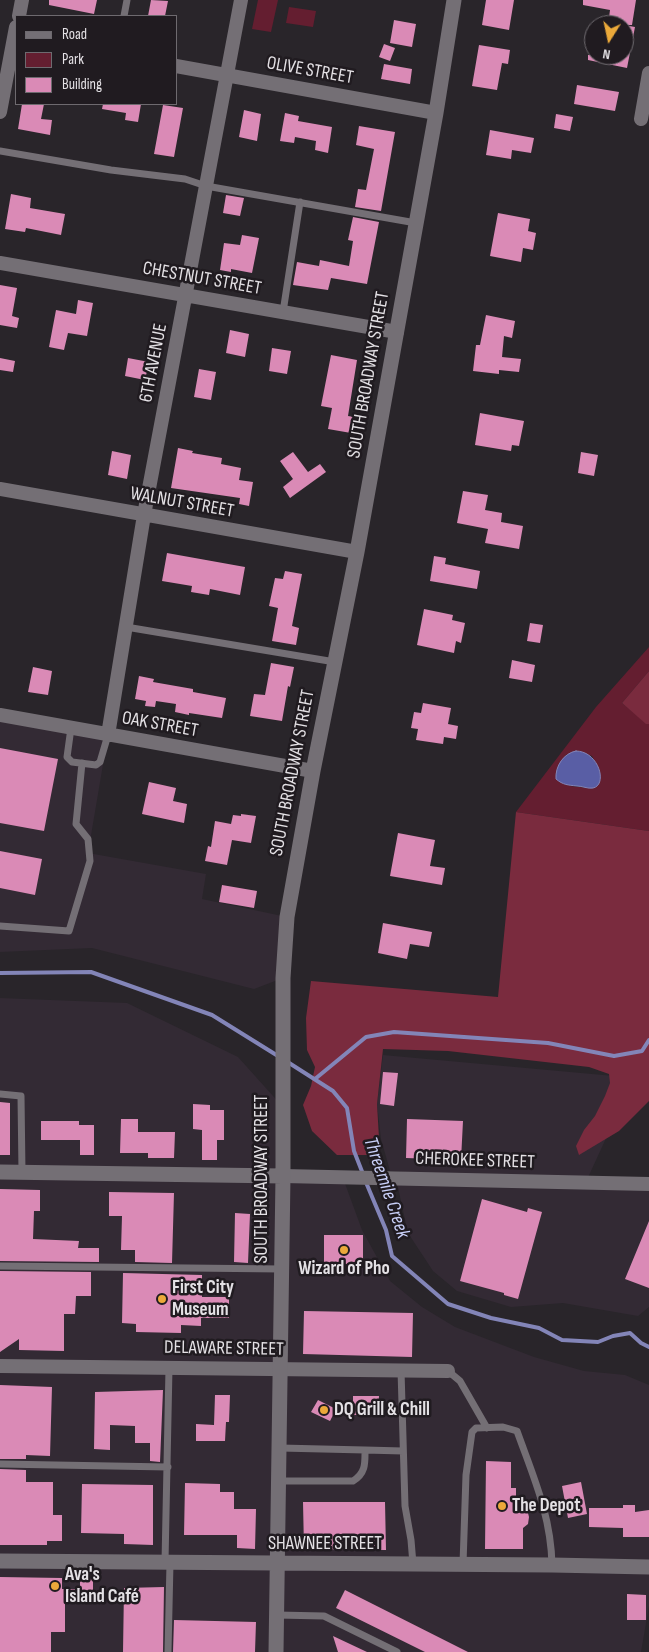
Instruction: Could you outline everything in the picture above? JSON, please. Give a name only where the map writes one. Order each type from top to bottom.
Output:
[{"type":"street","points":[[18,15],[22,0]]},
{"type":"street","name":"6TH AVENUE","points":[[108,734],[144,516],[241,0]]},
{"type":"street","name":"SOUTH BROADWAY STREET","points":[[276,1652],[281,1369],[283,978],[287,917],[313,772],[357,552],[436,113],[454,0]]},
{"type":"street","points":[[0,112],[15,38]]},
{"type":"street","name":"OLIVE STREET","points":[[178,66],[436,113]]},
{"type":"street","points":[[641,119],[649,73]]},
{"type":"street","name":"CHESTNUT STREET","points":[[0,263],[397,332]]},
{"type":"street","name":"WALNUT STREET","points":[[0,489],[144,516],[357,552]]},
{"type":"street","name":"OAK STREET","points":[[0,715],[313,772]]},
{"type":"street","name":"CHEROKEE STREET","points":[[0,1172],[649,1184]]},
{"type":"street","name":"DELAWARE STREET","points":[[0,1366],[448,1371]]},
{"type":"street","name":"SHAWNEE STREET","points":[[0,1561],[552,1564],[649,1567]]},
{"type":"lane","points":[[124,15],[127,0]]},
{"type":"lane","points":[[0,151],[111,170],[185,179],[206,186],[416,223]]},
{"type":"lane","points":[[282,313],[300,202]]},
{"type":"lane","points":[[126,627],[335,662]]},
{"type":"lane","points":[[70,728],[67,757],[72,762],[96,765],[100,762],[108,734]]},
{"type":"lane","points":[[0,926],[69,931],[90,861],[88,839],[76,824],[82,763]]},
{"type":"lane","points":[[0,1094],[21,1096],[22,1172]]},
{"type":"lane","points":[[0,1266],[282,1269]]},
{"type":"lane","points":[[168,1652],[169,1368]]},
{"type":"lane","points":[[401,1370],[405,1506],[411,1540],[412,1564]]},
{"type":"lane","points":[[448,1371],[460,1381],[487,1428]]},
{"type":"lane","points":[[463,1564],[466,1475],[472,1432],[476,1428],[503,1427],[512,1428],[517,1431],[546,1513],[552,1543],[552,1564]]},
{"type":"lane","points":[[280,1448],[403,1451]]},
{"type":"lane","points":[[279,1481],[353,1481],[359,1477],[365,1468],[365,1450]]},
{"type":"lane","points":[[0,1464],[168,1467]]},
{"type":"lane","points":[[277,1615],[324,1616],[397,1652]]},
{"type":"shaded area","points":[[649,671],[649,724],[646,724],[622,703]]},
{"type":"shaded area","points":[[0,715],[108,735],[88,853],[206,874],[202,899],[287,917],[283,978],[254,989],[92,948],[0,952]]},
{"type":"shaded area","points":[[516,812],[649,831],[649,1101],[619,1131],[579,1155],[576,1146],[605,1096],[610,1083],[609,1074],[589,1067],[448,1051],[383,1049],[377,1104],[380,1155],[337,1155],[312,1131],[303,1105],[311,1086],[315,1067],[307,1050],[306,1018],[311,981],[498,997]]},
{"type":"shaded area","points":[[0,998],[127,1003],[238,1057],[282,1106],[283,1176],[343,1178],[362,1230],[390,1281],[422,1307],[455,1327],[534,1357],[584,1371],[625,1375],[649,1385],[649,1606],[641,1652],[0,1652]]},
{"type":"shaded area","points":[[383,1055],[625,1077],[625,1097],[585,1184],[649,1184],[649,1307],[638,1316],[563,1303],[511,1307],[457,1291],[433,1271],[408,1233],[397,1183],[574,1183],[390,1171],[381,1139],[377,1104]]},
{"type":"green space","points":[[258,0],[278,0],[271,32],[252,29]]},
{"type":"green space","points":[[289,7],[316,11],[313,27],[286,23]]},
{"type":"green space","points":[[649,647],[649,671],[622,703],[649,724],[649,831],[516,812],[596,707]],"holes":[[[576,751],[592,756],[600,773],[589,788],[570,786],[561,762],[566,755]]]},
{"type":"water","points":[[576,751],[584,752],[590,756],[599,768],[600,781],[598,786],[589,788],[566,784],[556,779],[557,769],[561,761],[568,754]]},
{"type":"building","points":[[49,0],[97,0],[94,14],[49,5]]},
{"type":"building","points":[[151,0],[168,1],[165,15],[148,15]]},
{"type":"building","points":[[486,0],[514,0],[509,30],[482,25]]},
{"type":"building","points":[[583,0],[636,0],[634,15],[609,15],[610,10],[583,5]]},
{"type":"building","points":[[394,20],[416,24],[412,47],[390,43]]},
{"type":"building","points":[[384,44],[395,48],[390,61],[379,57]]},
{"type":"building","points":[[479,45],[510,50],[508,64],[502,63],[497,90],[472,86]]},
{"type":"building","points":[[384,64],[412,69],[410,84],[381,79]]},
{"type":"building","points":[[612,65],[628,65],[627,68]]},
{"type":"building","points":[[577,85],[619,92],[615,111],[574,104]]},
{"type":"building","points":[[22,105],[44,105],[41,119],[52,120],[50,135],[18,129]]},
{"type":"building","points":[[103,105],[141,105],[138,122],[125,120],[126,113],[102,109]]},
{"type":"building","points":[[163,105],[183,108],[174,157],[154,154]]},
{"type":"building","points":[[244,110],[261,114],[257,141],[239,137]]},
{"type":"building","points":[[285,113],[299,116],[298,121],[332,127],[328,153],[315,150],[316,141],[295,137],[294,143],[280,141]]},
{"type":"building","points":[[556,114],[573,117],[570,131],[554,128]]},
{"type":"building","points":[[359,126],[395,132],[381,211],[355,207],[358,189],[366,190],[374,149],[356,145]]},
{"type":"building","points":[[490,130],[534,138],[531,153],[512,150],[511,159],[486,155]]},
{"type":"building","points":[[11,194],[31,198],[30,208],[65,214],[61,235],[26,228],[25,232],[5,229]]},
{"type":"building","points":[[226,195],[244,198],[240,216],[223,213]]},
{"type":"building","points":[[498,213],[530,219],[528,231],[536,233],[533,250],[523,248],[521,262],[490,256]]},
{"type":"building","points":[[353,217],[379,222],[367,284],[331,278],[328,290],[293,285],[297,262],[319,266],[320,260],[349,266],[353,241],[348,240]]},
{"type":"building","points":[[242,235],[259,238],[252,273],[231,269],[231,272],[220,270],[224,243],[240,245]]},
{"type":"building","points":[[0,285],[17,288],[12,316],[19,318],[17,328],[0,325]]},
{"type":"building","points":[[78,300],[93,303],[87,336],[68,333],[64,350],[49,347],[56,310],[76,314]]},
{"type":"building","points":[[486,315],[515,321],[512,338],[504,336],[502,357],[521,359],[519,372],[499,370],[499,374],[473,371],[476,345],[480,345]]},
{"type":"building","points":[[230,330],[249,334],[245,357],[226,353]]},
{"type":"building","points":[[272,348],[291,351],[287,374],[269,371]]},
{"type":"building","points":[[331,355],[357,360],[348,416],[354,417],[351,433],[328,429],[332,408],[321,406]]},
{"type":"building","points":[[0,358],[15,361],[13,372],[0,370]]},
{"type":"building","points":[[128,358],[149,362],[145,380],[125,376]]},
{"type":"building","points":[[199,369],[216,372],[211,400],[194,397]]},
{"type":"building","points":[[480,413],[524,421],[519,446],[512,445],[511,451],[475,445]]},
{"type":"building","points":[[178,448],[193,451],[192,453],[222,458],[221,464],[241,468],[239,480],[253,482],[249,506],[239,504],[240,498],[171,488]]},
{"type":"building","points":[[112,451],[131,455],[127,479],[108,475]]},
{"type":"building","points":[[293,452],[308,472],[320,464],[326,472],[290,498],[283,487],[293,479],[280,461]]},
{"type":"building","points":[[581,452],[598,455],[594,476],[578,473]]},
{"type":"building","points":[[463,491],[488,495],[485,510],[502,513],[501,522],[523,526],[519,549],[485,543],[488,529],[457,523]]},
{"type":"building","points":[[167,553],[245,567],[240,595],[210,589],[209,595],[191,592],[192,586],[162,581]]},
{"type":"building","points":[[434,556],[446,558],[445,564],[480,571],[477,589],[430,581]]},
{"type":"building","points":[[285,571],[302,574],[292,626],[299,628],[296,645],[272,641],[278,608],[269,606],[275,578],[283,579]]},
{"type":"building","points":[[424,609],[453,615],[452,620],[465,623],[461,643],[456,641],[454,653],[417,645]]},
{"type":"building","points":[[530,623],[543,625],[540,643],[527,641]]},
{"type":"building","points":[[512,660],[535,665],[532,682],[509,678]]},
{"type":"building","points":[[271,663],[294,667],[290,687],[288,686],[282,721],[250,716],[254,694],[265,695]]},
{"type":"building","points":[[33,667],[52,671],[48,695],[28,692]]},
{"type":"building","points":[[139,676],[154,679],[153,682],[193,689],[193,692],[226,698],[222,718],[175,712],[176,704],[156,701],[155,707],[145,706],[146,701],[135,699]]},
{"type":"building","points":[[423,703],[451,708],[448,724],[458,726],[456,739],[444,737],[443,744],[416,740],[418,729],[411,728],[414,712],[421,713]]},
{"type":"building","points":[[0,748],[58,759],[44,831],[0,823]]},
{"type":"building","points":[[149,782],[176,788],[173,801],[187,804],[184,823],[142,814]]},
{"type":"building","points":[[241,814],[256,816],[251,843],[232,840],[227,865],[205,861],[208,846],[211,847],[215,821],[231,824],[233,815],[241,816]]},
{"type":"building","points":[[398,833],[435,840],[430,866],[445,868],[442,885],[390,876]]},
{"type":"building","points":[[0,851],[42,859],[35,895],[0,888]]},
{"type":"building","points":[[222,885],[257,891],[254,908],[219,902]]},
{"type":"building","points":[[383,923],[432,932],[429,947],[410,944],[407,959],[378,953]]},
{"type":"building","points":[[383,1072],[398,1073],[394,1106],[380,1104]]},
{"type":"building","points":[[0,1102],[10,1103],[10,1155],[0,1155]]},
{"type":"building","points":[[193,1104],[210,1105],[210,1110],[224,1110],[224,1140],[217,1140],[217,1160],[202,1160],[202,1130],[193,1129]]},
{"type":"building","points":[[121,1119],[138,1119],[138,1132],[175,1132],[174,1158],[148,1158],[148,1153],[120,1153]]},
{"type":"building","points":[[407,1119],[463,1121],[461,1160],[406,1158]]},
{"type":"building","points":[[41,1121],[79,1121],[79,1125],[94,1125],[94,1155],[80,1155],[80,1140],[41,1140]]},
{"type":"building","points":[[0,1189],[40,1190],[40,1211],[34,1211],[33,1239],[79,1241],[78,1248],[99,1248],[99,1262],[0,1261]]},
{"type":"building","points":[[109,1192],[174,1193],[172,1263],[135,1262],[135,1250],[121,1250],[122,1216],[109,1216]]},
{"type":"building","points":[[482,1199],[527,1212],[528,1208],[542,1212],[518,1299],[504,1295],[504,1293],[460,1281]]},
{"type":"building","points":[[235,1213],[250,1214],[248,1263],[234,1262]]},
{"type":"building","points":[[649,1221],[649,1288],[625,1279]]},
{"type":"building","name":"Wizard of Pho","points":[[324,1235],[363,1235],[363,1264],[324,1264]]},
{"type":"building","points":[[0,1271],[91,1272],[91,1296],[76,1296],[75,1314],[64,1314],[64,1351],[19,1350],[19,1339],[0,1352]]},
{"type":"building","name":"First City Museum","points":[[123,1273],[202,1275],[202,1297],[229,1297],[229,1318],[201,1318],[201,1326],[181,1325],[181,1333],[136,1332],[136,1324],[122,1323]]},
{"type":"building","points":[[304,1311],[413,1313],[412,1357],[303,1354]]},
{"type":"building","points":[[0,1385],[52,1387],[50,1456],[26,1455],[26,1459],[0,1459]]},
{"type":"building","points":[[163,1390],[160,1462],[150,1461],[150,1443],[135,1443],[135,1426],[110,1425],[110,1450],[94,1449],[95,1392]]},
{"type":"building","points":[[215,1395],[230,1395],[229,1422],[226,1422],[225,1441],[196,1441],[196,1424],[214,1425]]},
{"type":"building","points":[[353,1396],[379,1396],[378,1415],[353,1415]]},
{"type":"building","name":"DQ Grill & Chill","points":[[318,1400],[336,1409],[330,1421],[311,1412]]},
{"type":"building","name":"The Depot","points":[[486,1461],[511,1462],[511,1488],[516,1488],[516,1503],[520,1503],[519,1507],[528,1513],[529,1517],[528,1524],[523,1528],[523,1549],[485,1549]]},
{"type":"building","points":[[0,1469],[26,1470],[26,1482],[53,1482],[53,1515],[62,1515],[62,1541],[47,1541],[47,1545],[0,1545]]},
{"type":"building","points":[[581,1482],[587,1514],[568,1518],[562,1486]]},
{"type":"building","points":[[185,1483],[220,1484],[220,1492],[234,1492],[234,1509],[256,1509],[255,1549],[237,1548],[237,1535],[184,1535]]},
{"type":"building","points":[[82,1484],[153,1485],[153,1545],[124,1544],[124,1534],[81,1533]]},
{"type":"building","points":[[303,1502],[385,1502],[386,1550],[304,1549]]},
{"type":"building","points":[[623,1505],[635,1505],[635,1512],[649,1510],[649,1537],[623,1537],[623,1528],[589,1527],[589,1508],[623,1508]]},
{"type":"building","points":[[0,1577],[62,1578],[62,1589],[80,1589],[80,1578],[93,1579],[93,1604],[65,1603],[65,1632],[51,1632],[51,1652],[0,1652]]},
{"type":"building","points":[[164,1587],[163,1652],[123,1652],[124,1588]]},
{"type":"building","points":[[345,1590],[468,1652],[425,1652],[336,1608]]},
{"type":"building","points":[[627,1594],[646,1595],[646,1620],[627,1620]]},
{"type":"building","points":[[174,1620],[256,1622],[255,1652],[173,1652]]},
{"type":"building","points":[[333,1636],[367,1652],[338,1652]]},
{"type":"waterway","name":"Threemile Creek","points":[[0,973],[91,972],[212,1015],[278,1056]]},
{"type":"waterway","points":[[315,1079],[366,1037],[394,1032],[548,1043],[614,1056],[642,1051],[649,1040]]},
{"type":"waterway","name":"Threemile Creek","points":[[286,1061],[333,1091],[347,1108],[354,1151],[363,1174]]},
{"type":"waterway","name":"Threemile Creek","points":[[365,1180],[386,1230],[392,1256],[448,1304],[491,1318],[539,1328],[562,1340],[598,1342],[613,1336],[630,1333],[641,1343],[649,1347]]},
{"type":"place","name":"Wizard of Pho","points":[[344,1250]]},
{"type":"place","name":"First City Museum","points":[[162,1299]]},
{"type":"place","name":"DQ Grill & Chill","points":[[324,1410]]},
{"type":"place","name":"The Depot","points":[[502,1506]]},
{"type":"place","name":"Ava's Island Café","points":[[55,1586]]}]
